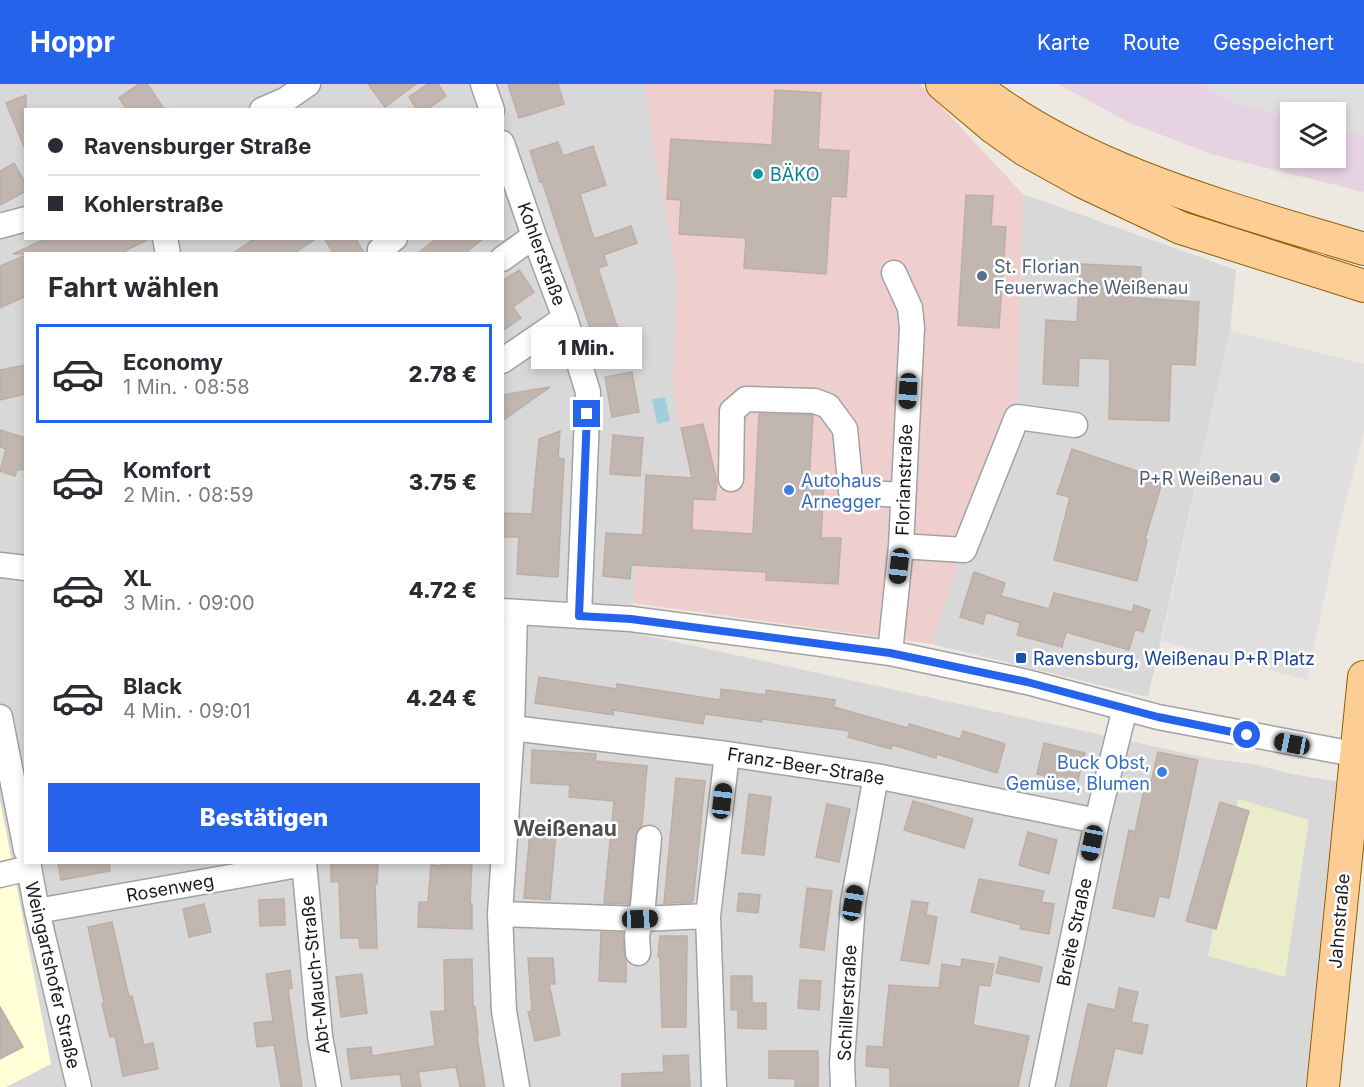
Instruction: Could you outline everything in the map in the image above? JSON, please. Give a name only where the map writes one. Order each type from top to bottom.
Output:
[{"type":"main road","points":[[942,84],[1002,134],[1025,150],[1081,181],[1181,228],[1362,286]]},
{"type":"main road","points":[[973,84],[989,97],[1039,128],[1094,157],[1194,197],[1364,249]]},
{"type":"main road","name":"Jahnstraße","points":[[1323,1087],[1360,755],[1364,677]]},
{"type":"street","points":[[267,108],[285,100],[308,84]]},
{"type":"street","points":[[483,84],[491,108]]},
{"type":"street","name":"Kohlerstraße","points":[[504,151],[565,318],[588,392],[579,616]]},
{"type":"street","points":[[0,226],[24,220]]},
{"type":"street","points":[[504,258],[534,236]]},
{"type":"street","name":"Florianstraße","points":[[890,653],[902,546],[912,328],[910,308],[894,273]]},
{"type":"street","points":[[504,360],[565,318]]},
{"type":"street","points":[[731,479],[732,411],[746,399],[815,402],[828,406],[845,429],[851,492],[903,495]]},
{"type":"street","name":"Florianstraße","points":[[902,546],[964,550],[1017,417],[1075,425]]},
{"type":"street","points":[[0,564],[24,568]]},
{"type":"street","points":[[504,852],[512,728],[509,611],[631,619],[890,653],[1027,682],[1158,717],[1360,755]]},
{"type":"street","name":"Breite Straße","points":[[1042,1087],[1097,821],[1125,708]]},
{"type":"street","name":"Weingartshofer Straße","points":[[0,717],[24,840]]},
{"type":"street","name":"Franz-Beer-Straße","points":[[512,728],[727,754],[876,776],[1097,821]]},
{"type":"street","points":[[714,1087],[708,916],[727,754]]},
{"type":"street","name":"Schillerstraße","points":[[843,1087],[842,1062],[853,903],[876,776]]},
{"type":"street","points":[[638,953],[637,936],[650,838]]},
{"type":"street","points":[[0,875],[24,862]]},
{"type":"street","name":"Weingartshofer Straße","points":[[29,864],[37,911],[79,1087]]},
{"type":"street","name":"Rosenweg","points":[[37,911],[298,864]]},
{"type":"street","name":"Abt-Mauch-Straße","points":[[304,864],[320,1036],[328,1087]]},
{"type":"street","points":[[503,864],[500,914],[504,1011],[517,1087]]},
{"type":"street","points":[[500,914],[640,919],[708,916]]},
{"type":"shaded area","points":[[0,84],[645,84],[677,278],[673,380],[679,427],[697,499],[643,497],[630,632],[1212,759],[1253,764],[1292,774],[1340,782],[1316,989],[1312,1087],[6,1087],[51,1063],[0,801]]},
{"type":"shaded area","points":[[645,84],[920,84],[1023,194],[1017,417],[964,550],[932,644],[633,603],[643,496],[697,498],[679,427],[673,380],[677,278]]},
{"type":"shaded area","points":[[1058,84],[1364,84],[1364,192],[1211,154],[1128,122]]},
{"type":"shaded area","points":[[1198,84],[1364,84],[1364,136],[1346,132],[1346,102],[1280,102],[1280,115],[1236,104]]},
{"type":"shaded area","points":[[1023,194],[1236,270],[1230,331],[1148,697],[932,644],[964,550],[1017,417]]},
{"type":"shaded area","name":"P+R Weißenau","points":[[1230,331],[1364,364],[1364,432],[1340,523],[1307,680],[1162,641]]},
{"type":"shaded area","points":[[1238,799],[1309,820],[1285,977],[1208,956]]},
{"type":"shaded area","points":[[0,801],[51,1064],[6,1087],[0,1087]]},
{"type":"water","points":[[665,397],[670,421],[657,424],[652,399]]},
{"type":"building","points":[[139,84],[147,84],[164,108],[126,108],[119,98]]},
{"type":"building","points":[[368,84],[416,84],[385,107]]},
{"type":"building","points":[[428,84],[438,84],[446,96],[429,108],[416,108],[409,97]]},
{"type":"building","points":[[508,84],[558,84],[564,104],[519,118]]},
{"type":"building","name":"BÄKO","points":[[775,90],[821,93],[818,149],[849,151],[846,197],[831,196],[826,274],[744,268],[746,238],[679,234],[681,200],[667,199],[671,139],[772,145]]},
{"type":"building","points":[[26,95],[24,147],[6,103]]},
{"type":"building","points":[[558,142],[563,156],[593,146],[606,185],[580,194],[594,239],[631,226],[637,243],[604,255],[607,265],[598,268],[621,339],[596,347],[530,151]]},
{"type":"building","points":[[14,163],[24,180],[24,192],[0,205],[0,171]]},
{"type":"building","name":"St. Florian Feuerwache Weißenau","points":[[966,195],[993,196],[991,226],[1006,227],[999,328],[958,325]]},
{"type":"building","points":[[43,240],[147,240],[123,252],[13,254]]},
{"type":"building","points":[[252,240],[314,240],[296,252],[235,252]]},
{"type":"building","points":[[325,240],[356,240],[364,252],[333,252]]},
{"type":"building","points":[[434,240],[482,240],[466,252],[420,252]]},
{"type":"building","points":[[24,256],[24,297],[0,308],[0,266]]},
{"type":"building","points":[[1080,264],[1141,267],[1140,298],[1199,302],[1195,365],[1171,364],[1169,421],[1109,419],[1110,359],[1079,358],[1078,386],[1043,384],[1046,320],[1077,322]]},
{"type":"building","points":[[519,270],[534,292],[513,307],[521,318],[504,330],[504,280]]},
{"type":"building","points":[[24,365],[24,394],[0,400],[0,370]]},
{"type":"building","points":[[632,372],[639,412],[612,417],[605,377]]},
{"type":"building","points":[[550,387],[504,420],[504,395]]},
{"type":"building","name":"Autohaus Arnegger","points":[[759,414],[813,415],[809,482],[824,483],[821,538],[841,538],[838,584],[766,580],[766,572],[631,565],[630,579],[603,576],[606,533],[643,535],[646,475],[692,478],[681,428],[703,424],[717,481],[715,500],[693,499],[692,530],[753,534]]},
{"type":"building","points":[[0,430],[24,437],[24,469],[17,470],[15,476],[0,471],[6,449],[0,447]]},
{"type":"building","points":[[560,431],[558,458],[564,459],[558,577],[517,574],[519,537],[504,537],[504,513],[532,514],[539,439]]},
{"type":"building","points":[[613,435],[643,438],[640,476],[610,474]]},
{"type":"building","points":[[1072,449],[1163,480],[1145,539],[1147,540],[1137,581],[1054,560],[1070,497],[1057,494]]},
{"type":"building","points":[[974,572],[1005,583],[1001,596],[1049,609],[1054,593],[1132,612],[1134,605],[1150,610],[1143,632],[1135,629],[1129,650],[1066,632],[1062,647],[1017,635],[1020,623],[986,612],[983,624],[960,617]]},
{"type":"building","points":[[539,677],[617,689],[617,684],[720,700],[721,689],[766,695],[766,690],[835,700],[834,707],[908,728],[909,724],[960,739],[963,731],[1005,744],[997,773],[937,754],[936,758],[893,745],[891,749],[848,737],[850,731],[705,714],[703,724],[613,710],[613,715],[535,703]]},
{"type":"building","points":[[1044,743],[1085,753],[1077,784],[1037,774]]},
{"type":"building","points":[[532,750],[596,754],[595,761],[647,766],[642,825],[635,837],[629,904],[604,903],[614,801],[569,797],[570,785],[531,783]]},
{"type":"building","points":[[1158,752],[1198,760],[1169,898],[1159,896],[1154,917],[1113,908],[1129,830],[1135,832],[1145,786],[1150,787]]},
{"type":"building","points":[[676,778],[705,781],[693,902],[664,903]]},
{"type":"building","points":[[749,794],[771,797],[764,855],[742,853]]},
{"type":"building","points":[[913,801],[973,819],[964,848],[904,830]]},
{"type":"building","points":[[1220,802],[1249,811],[1216,929],[1186,921]]},
{"type":"building","points":[[827,804],[850,809],[839,862],[816,857]]},
{"type":"building","points":[[530,831],[556,833],[550,900],[524,898]]},
{"type":"building","points":[[1028,832],[1057,840],[1049,874],[1019,865]]},
{"type":"building","points":[[58,864],[109,864],[110,871],[61,880]]},
{"type":"building","points":[[331,864],[378,864],[377,884],[375,884],[377,948],[360,948],[359,938],[341,938],[339,882],[331,882]]},
{"type":"building","points":[[442,864],[472,864],[470,903],[472,904],[472,929],[418,927],[419,902],[428,902],[431,865],[442,866]]},
{"type":"building","points":[[979,879],[1044,891],[1041,902],[1054,904],[1049,934],[1020,929],[1021,925],[971,912]]},
{"type":"building","points":[[807,888],[832,891],[824,950],[800,947]]},
{"type":"building","points":[[739,893],[760,895],[758,913],[737,911]]},
{"type":"building","points":[[284,899],[285,925],[260,926],[259,900]]},
{"type":"building","points":[[912,901],[928,903],[926,915],[937,917],[929,964],[901,960]]},
{"type":"building","points":[[204,904],[211,932],[189,937],[183,909]]},
{"type":"building","points":[[112,922],[129,997],[132,996],[144,1045],[153,1043],[158,1069],[123,1076],[115,1036],[110,1037],[102,1004],[104,1003],[88,927]]},
{"type":"building","points":[[601,932],[623,933],[626,982],[599,981]]},
{"type":"building","points":[[660,936],[687,936],[686,1027],[662,1027],[660,957],[658,957]]},
{"type":"building","points":[[1000,957],[1042,967],[1039,982],[996,973]]},
{"type":"building","points":[[528,958],[553,958],[555,984],[549,984],[560,1035],[535,1041],[528,1012],[532,1011]]},
{"type":"building","points":[[472,959],[473,1008],[475,1007],[485,1087],[460,1087],[456,1067],[418,1072],[421,1087],[402,1087],[400,1074],[351,1079],[347,1049],[371,1047],[372,1056],[435,1046],[431,1012],[445,1011],[444,960]]},
{"type":"building","points":[[962,959],[994,964],[990,986],[979,985],[973,1025],[1029,1036],[1018,1087],[890,1087],[890,1068],[866,1066],[867,1046],[883,1047],[889,985],[939,988],[942,964],[961,967]]},
{"type":"building","points":[[290,970],[292,988],[288,989],[302,1087],[281,1087],[274,1045],[257,1047],[254,1023],[273,1021],[266,974]]},
{"type":"building","points":[[362,974],[367,1013],[341,1017],[336,977]]},
{"type":"building","points":[[731,976],[752,976],[752,1003],[766,1003],[766,1029],[738,1028],[738,1010],[731,1010]]},
{"type":"building","points":[[800,980],[821,981],[819,1010],[798,1008]]},
{"type":"building","points":[[1119,988],[1138,992],[1131,1022],[1148,1025],[1142,1054],[1115,1048],[1106,1087],[1070,1087],[1088,1004],[1115,1010]]},
{"type":"building","points":[[0,1007],[23,1047],[0,1059]]},
{"type":"building","points":[[769,1051],[818,1051],[818,1087],[795,1087],[795,1079],[769,1078]]},
{"type":"building","points":[[688,1055],[690,1087],[622,1087],[622,1074],[664,1072],[663,1056]]},
{"type":"place","name":"BÄKO","points":[[758,174]]},
{"type":"place","name":"St. Florian Feuerwache Weißenau","points":[[982,276]]},
{"type":"place","name":"P+R Weißenau","points":[[1275,478]]},
{"type":"place","name":"Autohaus Arnegger","points":[[789,490]]},
{"type":"place","name":"Ravensburg, Weißenau P+R Platz","points":[[1021,658]]},
{"type":"place","name":"Buck Obst, Gemüse, Blumen","points":[[1162,772]]},
{"type":"district","name":"Weißenau","points":[[565,828]]},
{"type":"route","points":[[587,414],[579,616],[631,619],[890,653],[1027,682],[1158,717],[1247,735]]}]
